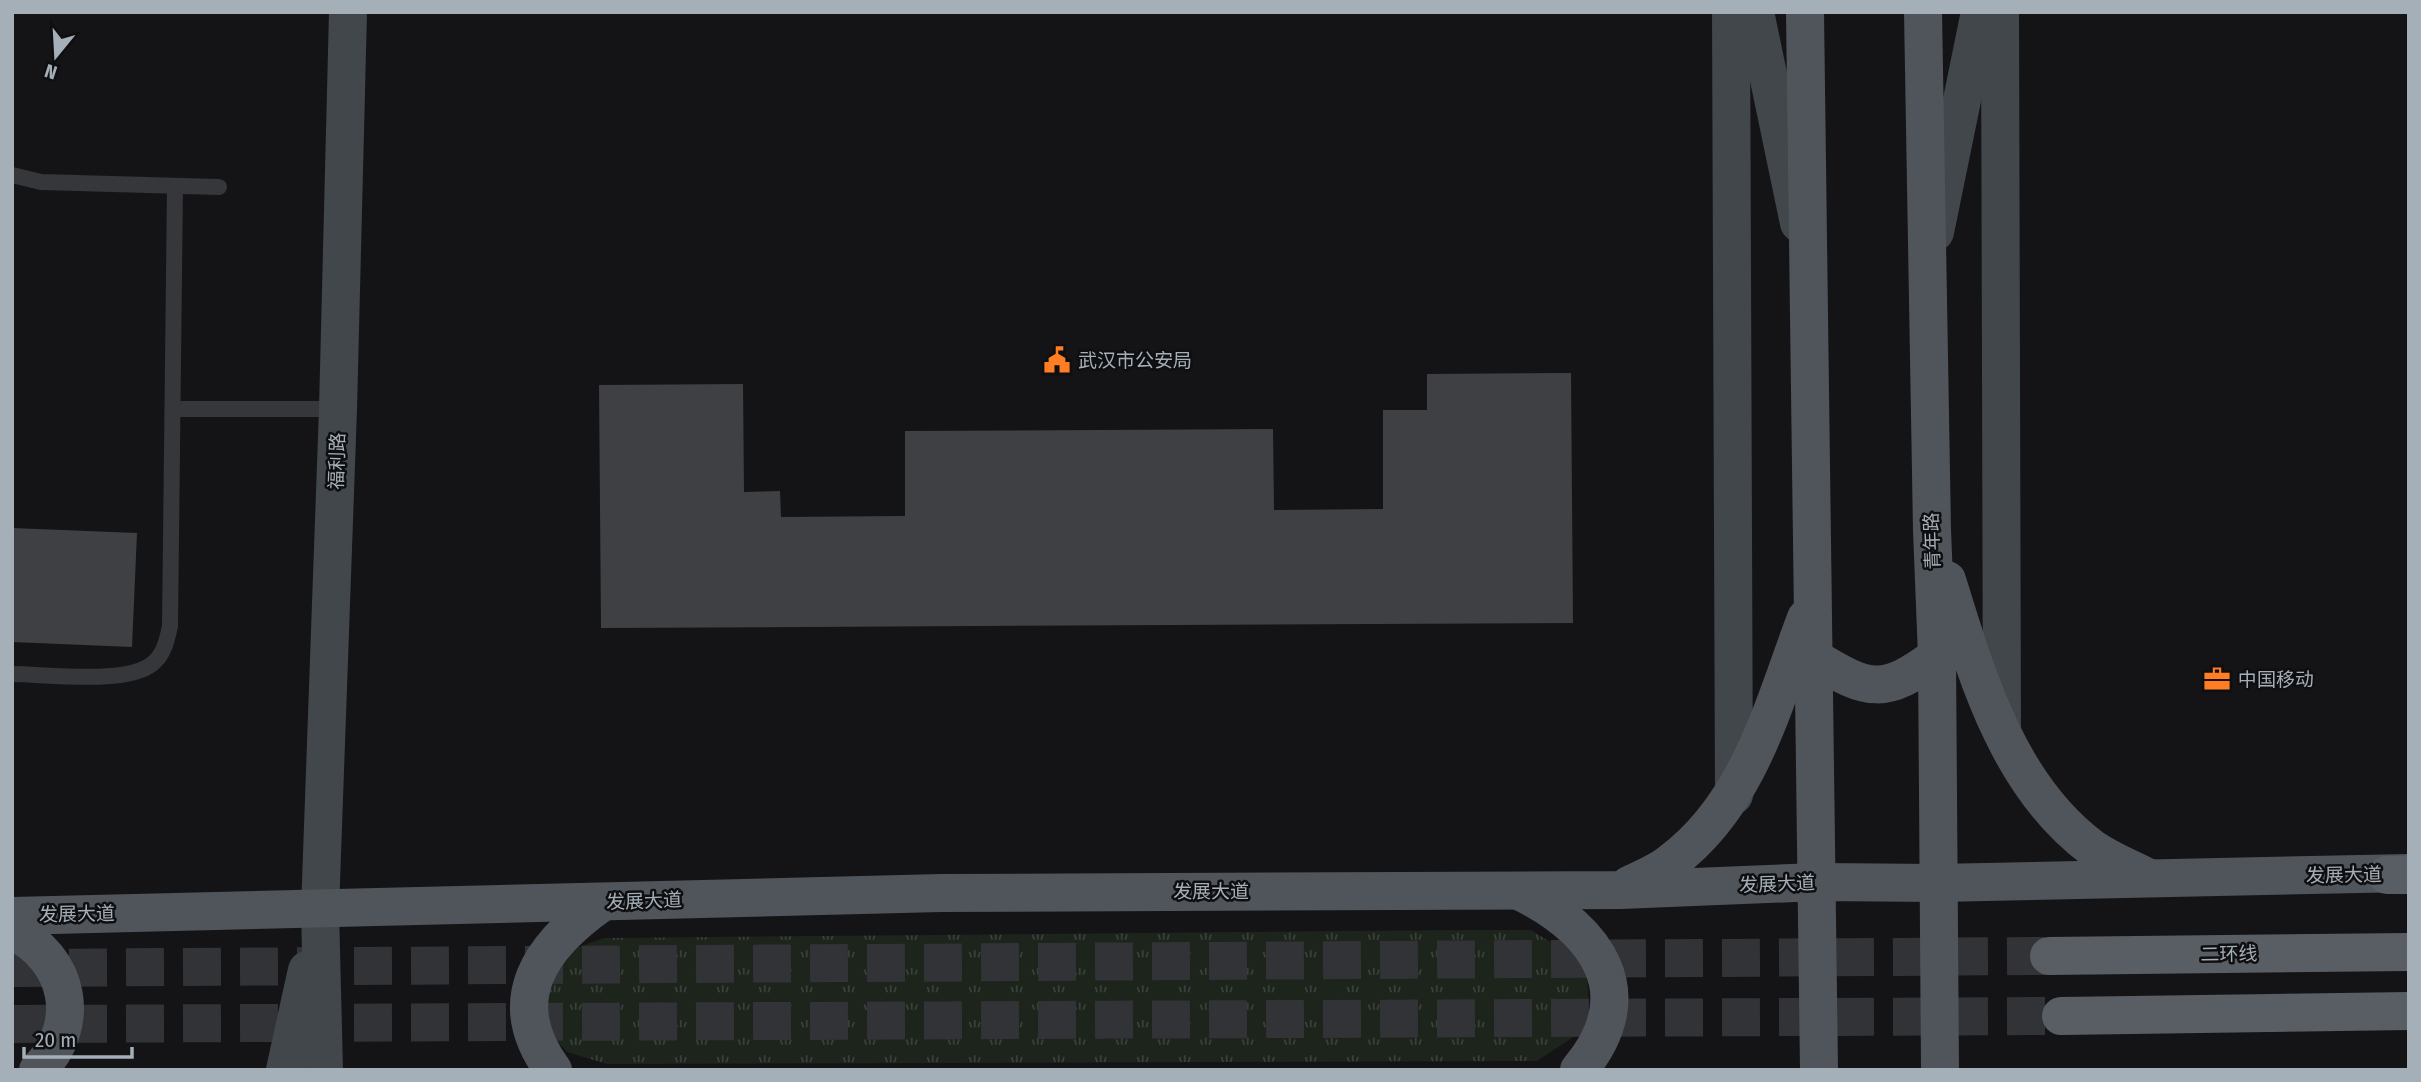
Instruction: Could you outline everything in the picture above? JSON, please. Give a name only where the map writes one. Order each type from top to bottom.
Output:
[{"type":"highway","name":"二环线","points":[[2049,956],[2409,952]]},
{"type":"highway","points":[[2061,1016],[2409,1011]]},
{"type":"main road","name":"福利路","points":[[320,910],[338,409],[348,12]]},
{"type":"main road","points":[[1731,12],[1734,795]]},
{"type":"main road","points":[[1755,12],[1808,269]]},
{"type":"main road","points":[[1805,12],[1819,1070]]},
{"type":"main road","name":"青年路","points":[[1923,12],[1932,530],[1937,656],[1940,1070]]},
{"type":"main road","points":[[1927,268],[1980,12]]},
{"type":"main road","points":[[2000,12],[2002,731]]},
{"type":"main road","points":[[1932,530],[1977,676],[2002,731],[2032,786],[2058,818],[2094,849],[2151,879]]},
{"type":"main road","points":[[1620,890],[1670,863],[1707,831],[1734,795],[1754,756],[1813,600]]},
{"type":"main road","points":[[1814,658],[1843,676],[1868,685],[1889,685],[1908,678],[1937,656]]},
{"type":"main road","name":"发展大道","points":[[12,916],[941,894],[1620,890],[1818,882],[1938,883],[2402,874]]},
{"type":"main road","points":[[1515,889],[1546,904],[1572,923],[1593,946],[1605,969],[1611,1000],[1604,1031],[1579,1070]]},
{"type":"main road","points":[[553,1070],[541,1053],[529,1023],[529,992],[538,968],[555,942],[578,920],[603,902]]},
{"type":"main road","points":[[285,1070],[320,910]]},
{"type":"main road","points":[[320,910],[324,1070]]},
{"type":"main road","points":[[12,931],[43,954],[60,978],[66,994],[66,1018],[59,1041],[38,1070]]},
{"type":"lane","points":[[12,175],[41,182],[219,187]]},
{"type":"lane","points":[[12,674],[110,676],[134,673],[152,664],[165,647],[170,626],[175,409],[175,187]]},
{"type":"lane","points":[[175,409],[338,409]]},
{"type":"green space","points":[[1531,930],[1571,955],[1587,979],[1589,1008],[1581,1032],[1537,1061],[607,1064],[567,1052],[554,1038],[544,1005],[550,982],[576,948],[604,938]]},
{"type":"building","points":[[1571,373],[1573,623],[601,628],[599,385],[743,384],[744,492],[780,491],[781,517],[905,516],[905,431],[1273,429],[1274,510],[1383,509],[1383,410],[1427,410],[1427,374]]},
{"type":"building","points":[[12,528],[137,533],[132,647],[12,642]]},
{"type":"tunnel","points":[[12,968],[2049,956]]},
{"type":"tunnel","points":[[12,1024],[2061,1016]]},
{"type":"place","name":"武汉市公安局","points":[[1057,360]]},
{"type":"place","name":"中国移动","points":[[2217,679]]}]
